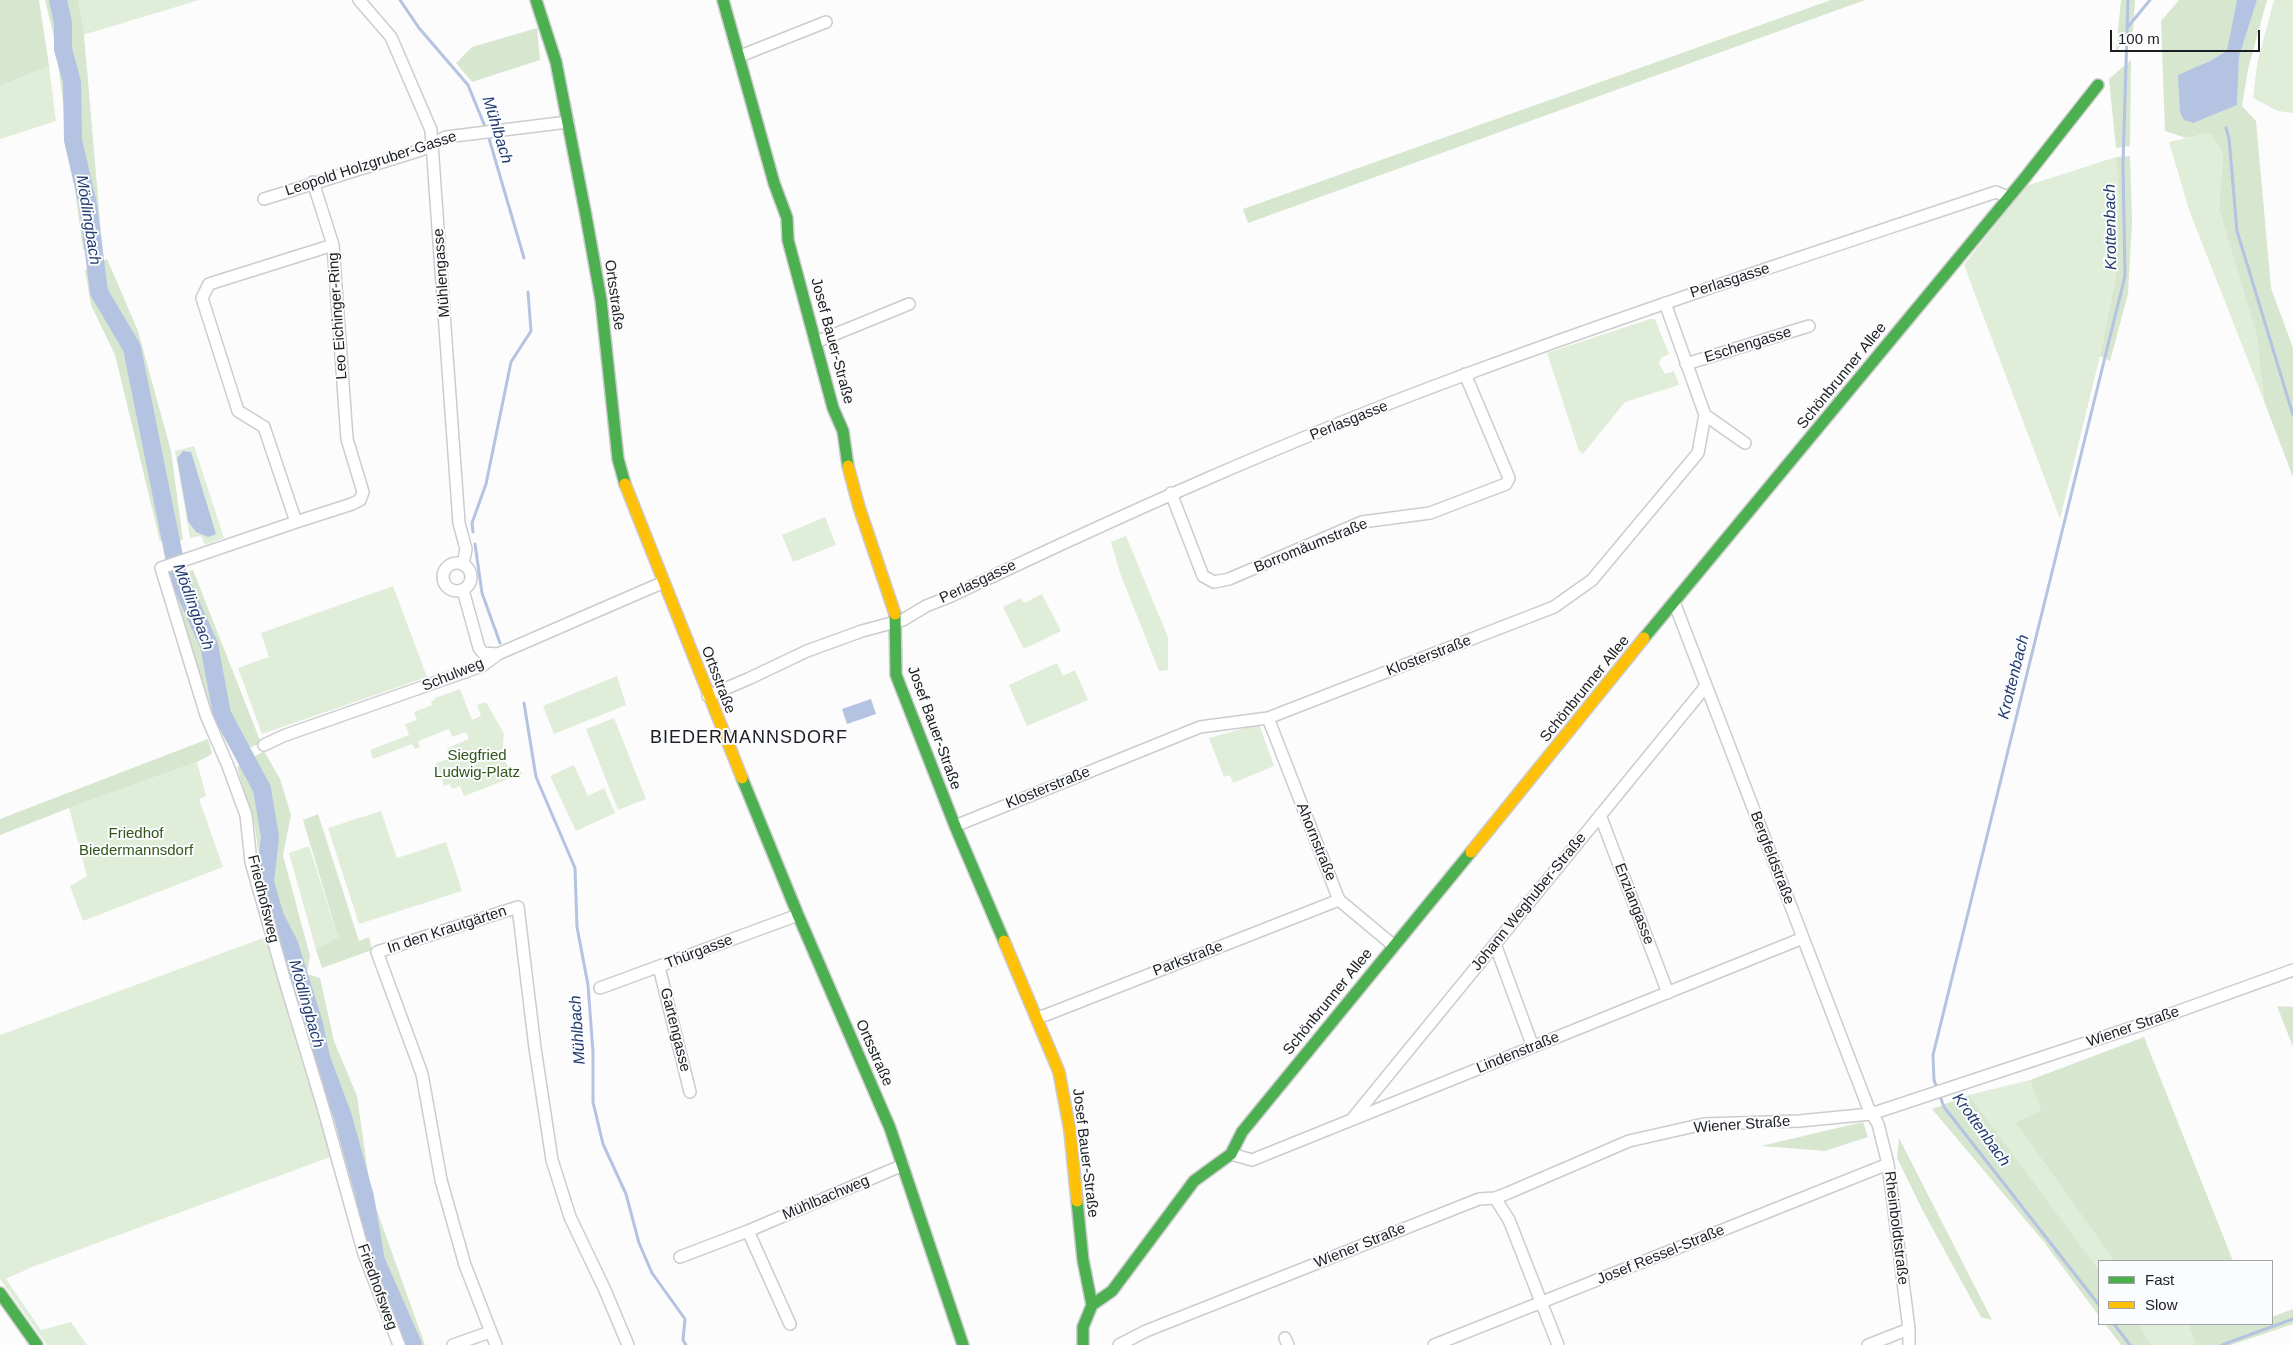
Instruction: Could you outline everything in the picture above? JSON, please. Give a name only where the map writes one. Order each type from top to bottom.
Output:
[{"type":"street","name":"Mühlengasse","points":[[359,0],[391,37],[431,130],[459,523],[466,548],[463,565],[471,576],[469,584],[463,590],[479,648],[483,653],[502,652]]},
{"type":"street","name":"Ortsstraße","points":[[536,0],[556,62],[601,300],[618,459],[626,489],[798,915],[890,1128],[963,1345]]},
{"type":"street","name":"Josef Bauer-Straße","points":[[723,0],[774,183],[787,218],[788,240],[833,408],[844,431],[846,457],[859,506],[895,609],[896,675],[955,826],[1059,1072],[1070,1131],[1083,1260],[1092,1305]]},
{"type":"street","points":[[740,56],[826,22]]},
{"type":"street","name":"Schönbrunner Allee","points":[[1092,1305],[1112,1291],[1194,1182],[1231,1154],[1242,1132],[1393,945],[2098,85]]},
{"type":"street","name":"Leopold Holzgruber-Gasse","points":[[264,199],[421,150],[446,137],[568,122]]},
{"type":"street","points":[[314,182],[333,245]]},
{"type":"street","name":"Perlasgasse","points":[[708,696],[807,651],[862,631],[896,622],[932,603],[949,598],[1172,493],[1465,374],[1665,303],[1996,192],[2008,197]]},
{"type":"street","name":"Leo Eichinger-Ring","points":[[165,567],[352,504],[363,496],[361,482],[347,439],[333,245],[209,284],[202,298],[238,411],[264,428],[296,522]]},
{"type":"street","points":[[1665,303],[1705,415],[1745,443]]},
{"type":"street","points":[[816,342],[910,304]]},
{"type":"street","name":"Eschengasse","points":[[1686,364],[1809,326]]},
{"type":"street","name":"Borromäumstraße","points":[[1172,493],[1204,576],[1214,582],[1230,579],[1362,522],[1430,513],[1506,484],[1509,478],[1465,374]]},
{"type":"street","name":"Klosterstraße","points":[[955,826],[1200,727],[1268,718],[1554,607],[1592,580],[1698,453],[1705,415]]},
{"type":"street","points":[[463,565],[456,563],[449,566],[444,578],[450,589],[463,590]]},
{"type":"street","name":"Friedhofsweg","points":[[165,567],[206,715],[246,815],[251,862],[281,969],[324,1107],[364,1254],[399,1345]]},
{"type":"street","name":"Schulweg","points":[[264,745],[283,736],[482,666],[502,652],[664,582]]},
{"type":"street","name":"Bergfeldstraße","points":[[1674,602],[1871,1114]]},
{"type":"street","name":"Johann Weghuber-Straße","points":[[1352,1119],[1706,686]]},
{"type":"street","name":"Ahornstraße","points":[[1268,718],[1339,900],[1393,945]]},
{"type":"street","name":"Enziangasse","points":[[1600,816],[1668,993]]},
{"type":"street","name":"Parkstraße","points":[[1037,1017],[1339,900]]},
{"type":"street","name":"In den Krautgärten","points":[[496,1345],[465,1265],[441,1180],[422,1074],[377,952],[518,907],[535,1048],[552,1160],[570,1217],[604,1288],[628,1345]]},
{"type":"street","name":"Thürgasse","points":[[600,988],[798,915]]},
{"type":"street","name":"Lindenstraße","points":[[1231,1154],[1252,1160],[1803,938]]},
{"type":"street","points":[[1495,944],[1533,1047]]},
{"type":"street","name":"Gartengasse","points":[[659,967],[690,1092]]},
{"type":"street","name":"Wiener Straße","points":[[1120,1345],[1146,1331],[1479,1199],[1495,1198],[1629,1141],[1704,1124],[1799,1122],[1871,1114],[2144,1024],[2293,970]]},
{"type":"street","name":"Rheinboldtstraße","points":[[1871,1114],[1878,1124],[1888,1164],[1909,1328],[1909,1345]]},
{"type":"street","name":"Josef Ressel-Straße","points":[[1434,1345],[1888,1164]]},
{"type":"street","name":"Mühlbachweg","points":[[680,1258],[903,1166]]},
{"type":"street","points":[[1495,1198],[1509,1220],[1558,1345]]},
{"type":"street","points":[[748,1231],[790,1324]]},
{"type":"street","points":[[0,1293],[37,1345]]},
{"type":"street","points":[[1083,1345],[1083,1328],[1092,1305]]},
{"type":"street","points":[[1868,1345],[1909,1328]]},
{"type":"street","points":[[453,1345],[490,1332]]},
{"type":"green space","points":[[0,0],[39,0],[49,66],[0,86]]},
{"type":"green space","points":[[45,0],[78,0],[84,35],[102,244],[83,250],[55,42]]},
{"type":"green space","points":[[78,0],[199,0],[83,35]]},
{"type":"green space","points":[[1831,0],[1865,0],[1248,223],[1243,209]]},
{"type":"green space","points":[[2121,0],[2135,0],[2133,31],[2116,51]]},
{"type":"green space","points":[[2179,0],[2237,0],[2228,51],[2208,62],[2237,105],[2239,57],[2257,0],[2267,0],[2248,69],[2242,106],[2256,121],[2271,288],[2293,348],[2293,477],[2264,401],[2257,337],[2219,209],[2223,154],[2211,133],[2186,138],[2165,131],[2161,21]]},
{"type":"green space","points":[[2274,0],[2293,0],[2293,113],[2278,111],[2253,98],[2257,64]]},
{"type":"green space","points":[[537,28],[540,60],[472,82],[456,63],[472,47]]},
{"type":"green space","points":[[2131,60],[2130,146],[2116,148],[2109,79]]},
{"type":"green space","points":[[49,66],[56,121],[0,139],[0,86]]},
{"type":"green space","points":[[2211,133],[2223,154],[2219,209],[2257,337],[2264,401],[2189,210],[2169,142]]},
{"type":"green space","points":[[2130,156],[2132,222],[2128,294],[2110,361],[2100,356],[2116,275],[2119,193],[2116,157]]},
{"type":"green space","points":[[2116,157],[2119,193],[2116,275],[2100,356],[2060,519],[1964,265],[2026,186]]},
{"type":"green space","points":[[107,259],[138,331],[171,451],[183,540],[160,541],[115,355],[91,305],[85,270]]},
{"type":"green space","points":[[1650,319],[1655,319],[1669,354],[1661,358],[1659,363],[1665,374],[1674,371],[1679,385],[1625,402],[1583,454],[1579,451],[1547,353]]},
{"type":"green space","points":[[194,446],[224,538],[205,545],[201,536],[190,538],[175,451]]},
{"type":"green space","points":[[825,517],[836,545],[793,562],[782,535]]},
{"type":"green space","points":[[1126,536],[1168,637],[1168,670],[1159,671],[1120,573],[1111,542]]},
{"type":"green space","points":[[193,570],[261,743],[234,754],[214,720],[170,577]]},
{"type":"green space","points":[[393,586],[427,677],[262,734],[238,668],[269,657],[261,633]]},
{"type":"green space","points":[[1042,594],[1061,631],[1024,649],[1003,607],[1021,598],[1024,603]]},
{"type":"green space","points":[[1057,663],[1063,676],[1075,670],[1088,700],[1027,726],[1009,685]]},
{"type":"green space","points":[[617,676],[626,705],[554,734],[543,706]]},
{"type":"green space","name":"Siegfried Ludwig-Platz","points":[[460,689],[472,720],[481,716],[477,705],[486,702],[504,734],[502,756],[507,765],[520,770],[522,774],[464,796],[460,786],[452,789],[450,784],[444,786],[436,763],[451,758],[447,748],[469,739],[466,732],[452,737],[449,729],[418,741],[420,747],[415,749],[412,744],[373,759],[370,750],[409,735],[405,724],[417,720],[414,712],[432,705],[431,701],[435,700],[435,698]]},
{"type":"green space","points":[[614,718],[646,799],[618,810],[586,729]]},
{"type":"green space","points":[[1259,724],[1274,766],[1233,783],[1230,775],[1224,777],[1209,738]]},
{"type":"green space","points":[[208,739],[212,754],[197,762],[0,835],[0,819]]},
{"type":"green space","points":[[264,751],[280,779],[291,815],[283,855],[310,956],[307,974],[320,978],[334,1041],[357,1096],[371,1194],[425,1345],[406,1345],[372,1262],[323,1079],[263,885],[255,828],[237,767]]},
{"type":"green space","name":"Friedhof Biedermannsdorf","points":[[197,762],[206,796],[199,799],[223,867],[83,921],[70,886],[87,876],[69,808]]},
{"type":"green space","points":[[574,765],[588,796],[604,788],[615,813],[576,831],[550,776]]},
{"type":"green space","points":[[381,811],[397,858],[446,842],[462,891],[359,924],[328,828]]},
{"type":"green space","points":[[318,814],[359,941],[369,937],[372,950],[322,968],[316,950],[338,937],[303,820]]},
{"type":"green space","points":[[309,846],[338,937],[316,950],[289,853]]},
{"type":"green space","points":[[266,937],[333,1156],[32,1267],[6,1279],[41,1330],[71,1322],[87,1345],[47,1345],[0,1279],[0,1035]]},
{"type":"green space","points":[[2277,1006],[2293,1007],[2293,1047]]},
{"type":"green space","points":[[2144,1037],[2233,1260],[2113,1260],[2015,1122],[2041,1111],[2030,1080]]},
{"type":"green space","points":[[2030,1080],[2041,1111],[2015,1122],[2113,1260],[2098,1260],[2098,1269],[1969,1095]]},
{"type":"green space","points":[[1969,1095],[2098,1269],[2098,1315],[2044,1242],[1932,1109]]},
{"type":"green space","points":[[1863,1122],[1868,1137],[1825,1151],[1761,1146]]},
{"type":"green space","points":[[1899,1138],[1992,1320],[1981,1317],[1923,1211],[1897,1158]]},
{"type":"green space","points":[[2293,1309],[2293,1324],[2231,1345],[2196,1345],[2188,1325],[2273,1325],[2273,1317]]},
{"type":"green space","points":[[2106,1325],[2139,1325],[2152,1345],[2121,1345]]},
{"type":"green space","points":[[2139,1325],[2188,1325],[2196,1345],[2152,1345]]},
{"type":"water","points":[[2237,0],[2257,0],[2239,57],[2237,105],[2193,123],[2184,120],[2180,112],[2178,75],[2208,62],[2227,51]]},
{"type":"water","points":[[183,451],[191,452],[216,534],[208,537],[196,532],[188,521],[177,458]]},
{"type":"water","points":[[871,699],[876,714],[847,724],[842,709]]},
{"type":"waterway","name":"Mödlingbach","points":[[58,0],[63,23],[63,49],[72,82],[73,140],[88,205],[99,292],[132,348],[178,576],[209,645],[222,714],[262,789],[270,837],[265,882],[275,917],[289,944],[314,1024],[321,1058],[343,1117],[365,1197],[376,1261],[413,1345]]},
{"type":"waterway","name":"Mühlbach","points":[[400,0],[419,28],[468,85],[486,129]]},
{"type":"waterway","name":"Krottenbach","points":[[2098,1304],[1944,1107],[1934,1080],[1933,1055],[2125,276],[2123,164],[2128,0]]},
{"type":"waterway","points":[[2127,28],[2150,0]]},
{"type":"waterway","points":[[2226,128],[2229,138],[2237,231],[2293,415]]},
{"type":"waterway","name":"Mühlbach","points":[[488,135],[524,258]]},
{"type":"waterway","name":"Mühlbach","points":[[473,532],[472,523],[486,484],[511,362],[531,331],[528,292]]},
{"type":"waterway","name":"Mühlbach","points":[[475,544],[482,593],[500,643]]},
{"type":"waterway","name":"Mühlbach","points":[[524,703],[536,777],[575,868],[577,927],[588,985],[593,1052],[593,1102],[603,1144],[626,1194],[639,1243],[652,1273],[685,1319],[683,1340],[686,1345]]},
{"type":"waterway","points":[[2222,1345],[2293,1319]]},
{"type":"waterway","name":"Krottenbach","points":[[2115,1325],[2130,1345]]},
{"type":"traffic: fast","points":[[536,0],[556,62],[586,216],[601,300],[618,459],[625,484]]},
{"type":"traffic: fast","points":[[723,0],[774,183],[787,218],[788,240],[833,408],[843,431],[848,466]]},
{"type":"traffic: fast","points":[[1644,638],[2024,179],[2098,85]]},
{"type":"traffic: fast","points":[[895,614],[896,675],[955,826],[1004,941]]},
{"type":"traffic: fast","points":[[742,778],[798,915],[890,1128],[963,1345]]},
{"type":"traffic: fast","points":[[1092,1305],[1112,1291],[1194,1181],[1231,1154],[1242,1132],[1471,852]]},
{"type":"traffic: fast","points":[[1077,1201],[1083,1260],[1092,1305],[1083,1327],[1083,1345]]},
{"type":"traffic: fast","points":[[0,1293],[37,1345]]},
{"type":"traffic: slow","points":[[848,466],[859,507],[895,614]]},
{"type":"traffic: slow","points":[[625,484],[742,778]]},
{"type":"traffic: slow","points":[[1471,852],[1644,638]]},
{"type":"traffic: slow","points":[[1004,941],[1059,1072],[1070,1131],[1077,1201]]},
{"type":"district","name":"BIEDERMANNSDORF","points":[[749,738]]}]
